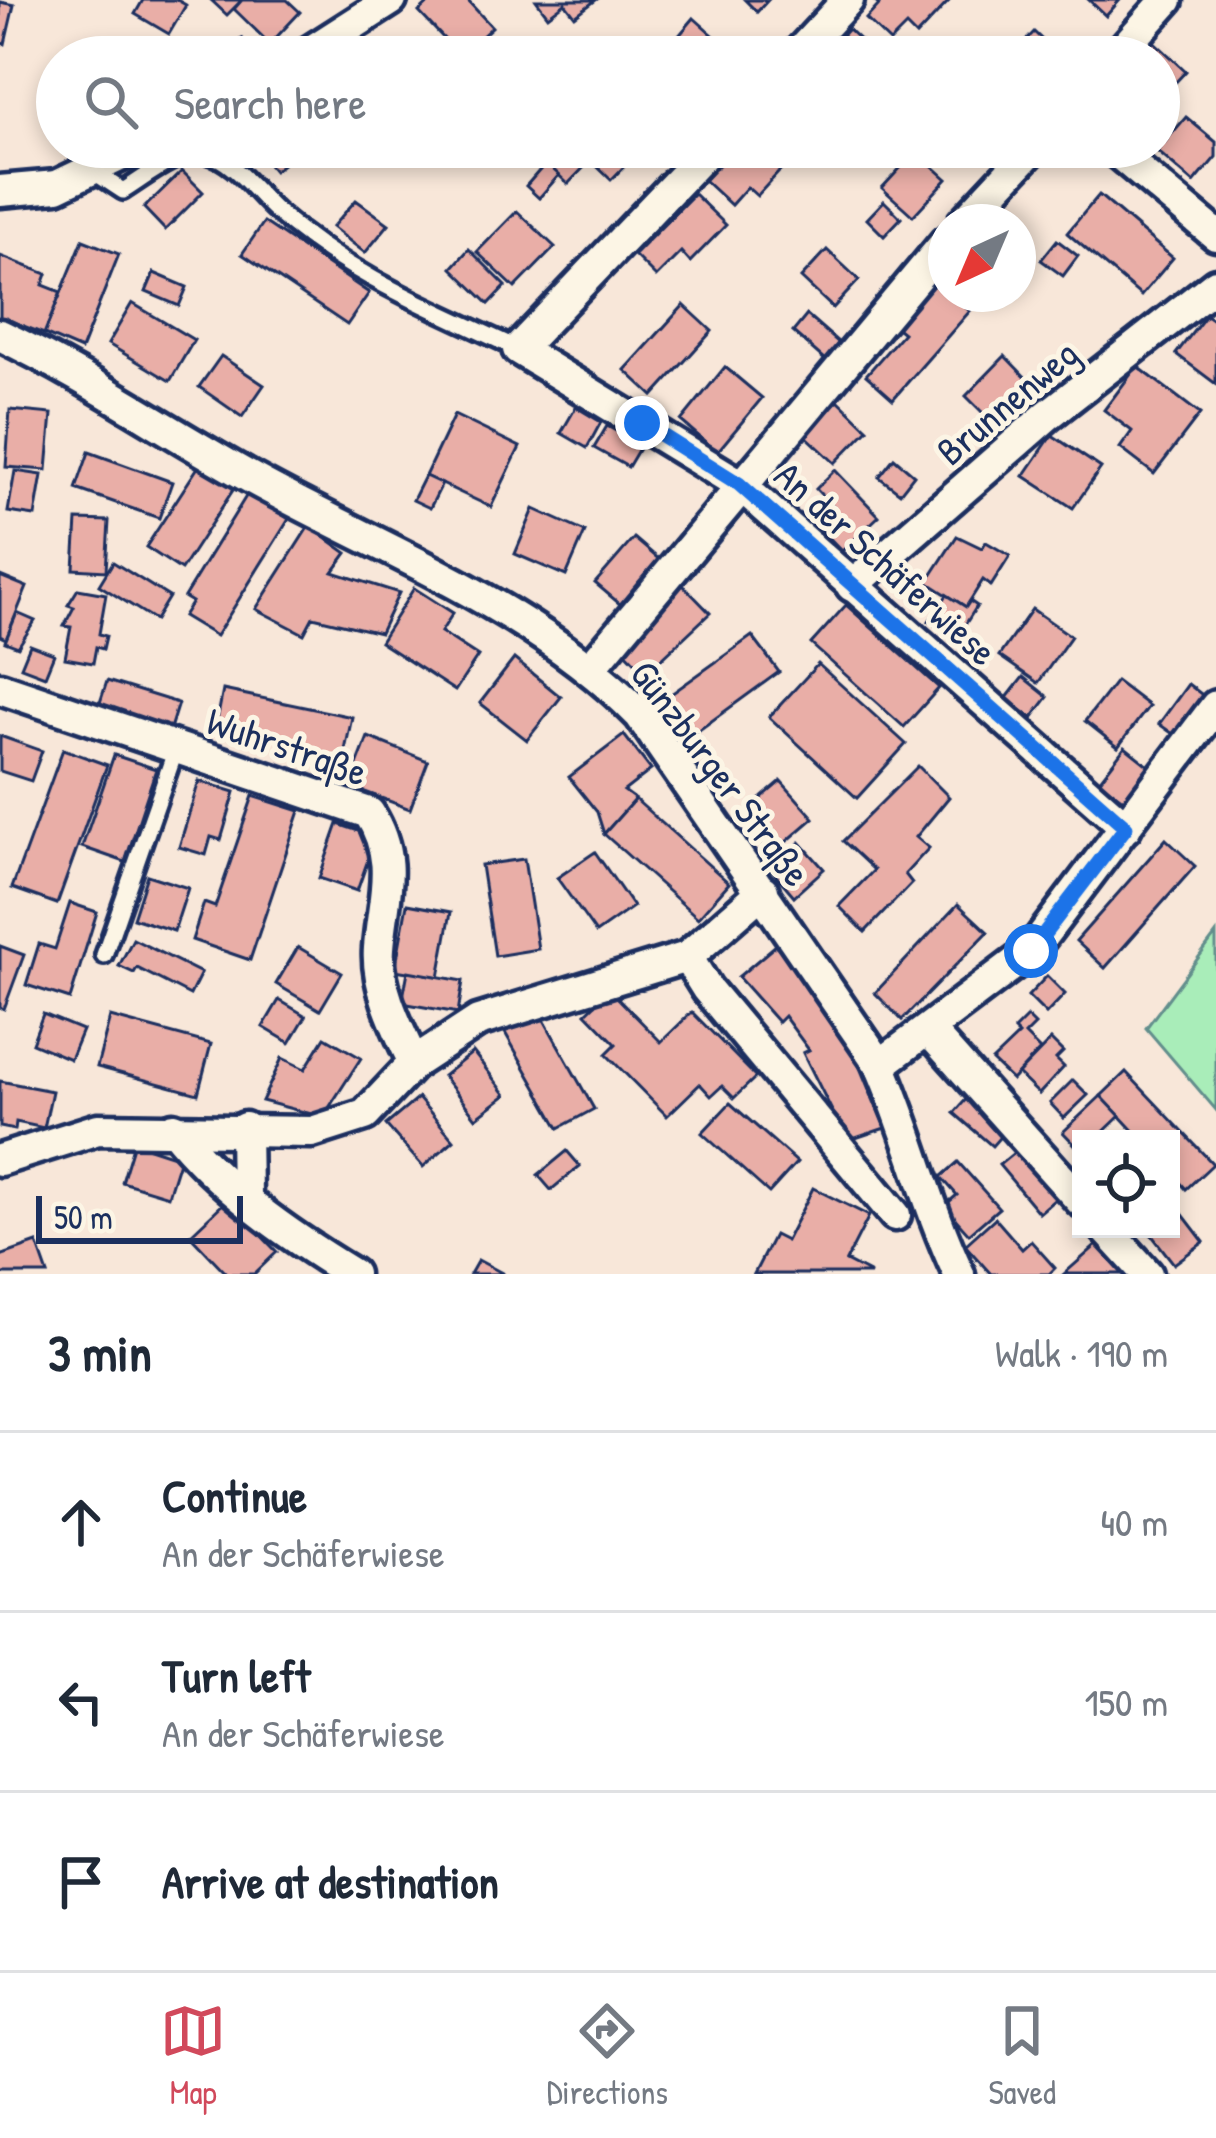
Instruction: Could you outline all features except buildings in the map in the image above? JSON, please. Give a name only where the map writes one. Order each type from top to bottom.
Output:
[{"type":"street","points":[[335,36],[391,0]]},
{"type":"street","points":[[815,36],[848,0]]},
{"type":"street","points":[[1135,36],[1167,0]]},
{"type":"street","points":[[0,191],[57,186],[101,168]]},
{"type":"street","points":[[518,349],[691,168]]},
{"type":"street","points":[[981,204],[1014,168]]},
{"type":"street","points":[[1136,168],[1216,235]]},
{"type":"street","points":[[592,666],[739,484],[928,263]]},
{"type":"street","name":"Brunnenweg","points":[[853,586],[1048,415],[1216,284]]},
{"type":"street","name":"Günzburger Straße","points":[[0,335],[248,477],[522,621],[592,666],[640,715],[880,1065],[907,1127],[933,1219],[959,1274]]},
{"type":"street","name":"An der Schäferwiese","points":[[518,349],[739,484],[1126,827]]},
{"type":"street","name":"Wuhrstraße","points":[[0,688],[369,813],[385,837],[391,879],[379,952],[393,1018],[414,1063]]},
{"type":"street","points":[[880,1065],[930,1032],[1031,951],[1216,706]]},
{"type":"street","points":[[0,1160],[98,1129],[312,1132],[364,1115],[414,1063],[478,1022],[687,957],[763,891]]},
{"type":"street","points":[[687,957],[707,989],[895,1216]]},
{"type":"street","points":[[930,1032],[1072,1191]]},
{"type":"street","points":[[173,1128],[201,1163],[305,1246],[352,1274]]},
{"type":"street","points":[[245,1128],[246,1197]]},
{"type":"street","points":[[1114,1238],[1147,1274]]},
{"type":"lane","points":[[94,172],[123,191],[161,168]]},
{"type":"lane","points":[[230,168],[278,213],[382,289],[518,349]]},
{"type":"lane","points":[[104,955],[176,749]]},
{"type":"green space","points":[[1216,934],[1216,1110],[1146,1028]]},
{"type":"route","points":[[642,423],[739,484],[1126,827],[1031,951]]}]
